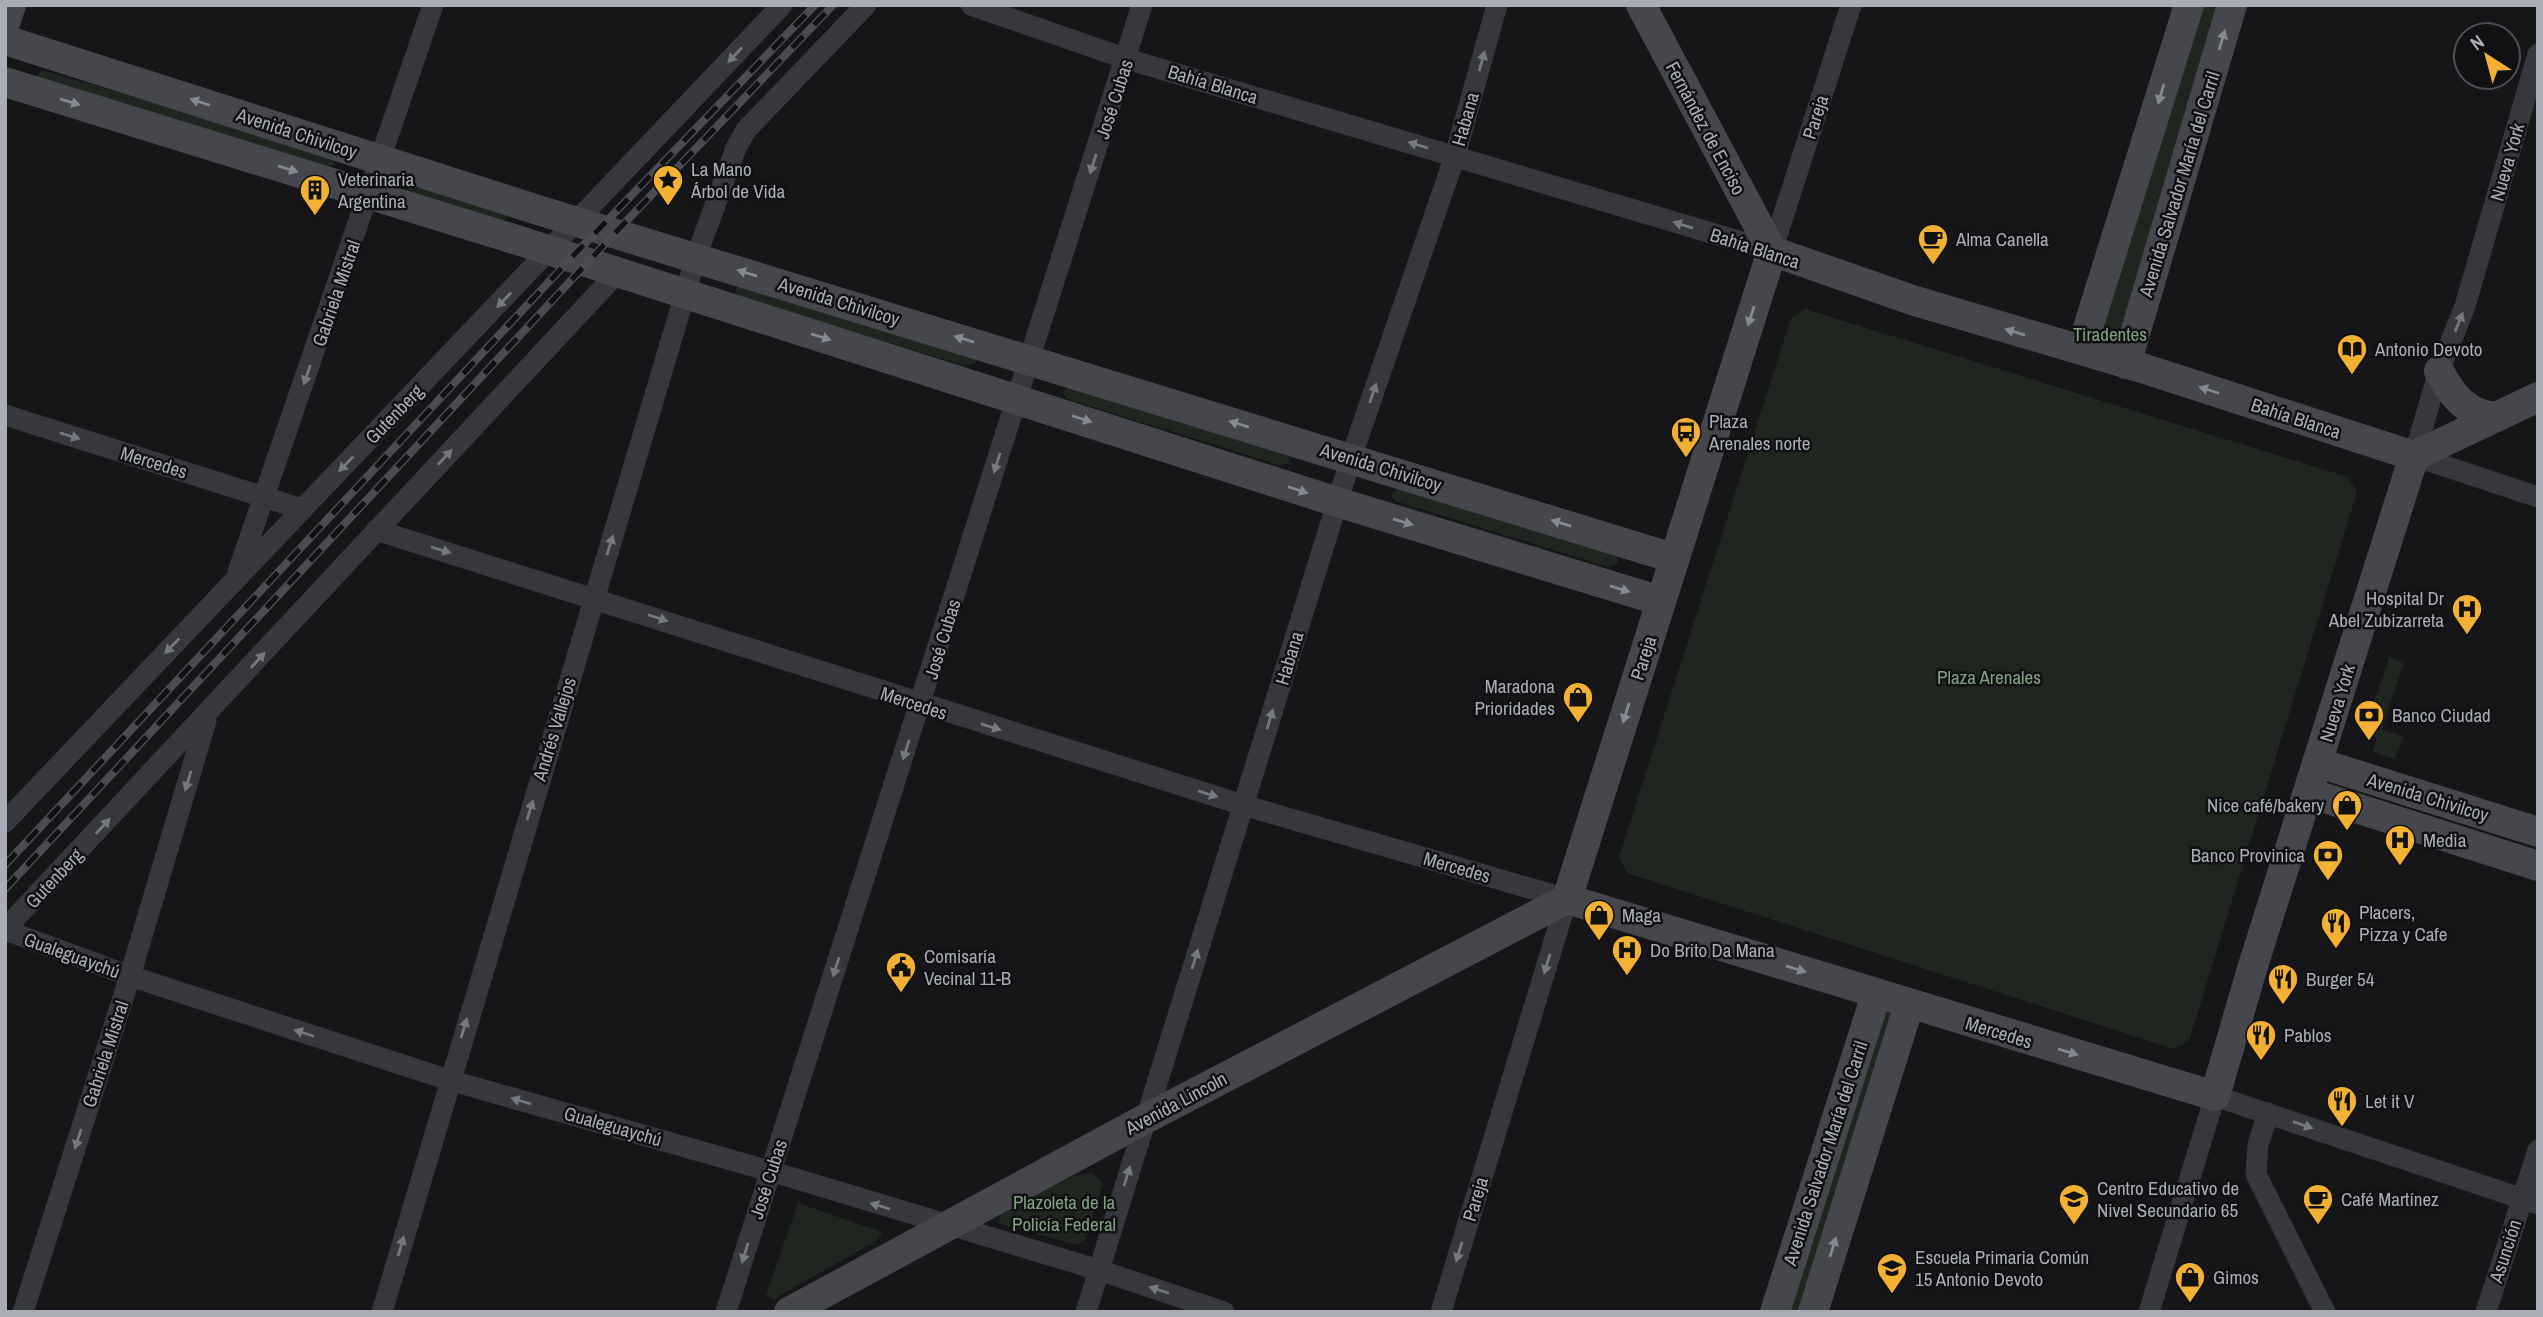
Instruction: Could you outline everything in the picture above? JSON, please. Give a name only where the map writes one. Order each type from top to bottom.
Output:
[{"type":"street","points":[[5,23],[11,5]]},
{"type":"street","name":"Gabriela Mistral","points":[[235,580],[370,195],[433,5]]},
{"type":"street","name":"Andrés Vallejos","points":[[382,1312],[696,257],[736,148],[746,130],[866,5]]},
{"type":"street","name":"Bahía Blanca","points":[[971,5],[1127,59],[1772,251],[1912,300],[2126,364],[2538,497]]},
{"type":"street","name":"José Cubas","points":[[726,1312],[1142,5]]},
{"type":"street","name":"Habana","points":[[1086,1312],[1351,458],[1455,156],[1497,5]]},
{"type":"street","name":"Fernández de Enciso","points":[[1641,5],[1772,251]]},
{"type":"street","name":"Pareja","points":[[1441,1312],[1673,558],[1852,5]]},
{"type":"street","points":[[2081,350],[2189,5]]},
{"type":"street","name":"Avenida Salvador María del Carril","points":[[2126,364],[2232,5]]},
{"type":"street","name":"Gutenberg","points":[[5,822],[551,251],[781,6]]},
{"type":"street","name":"Avenida Chivilcoy","points":[[5,40],[381,160],[1673,558]]},
{"type":"street","name":"Nueva York","points":[[2148,1312],[2215,1096],[2221,1068],[2319,763],[2439,371],[2465,306],[2538,54]]},
{"type":"street","name":"Avenida Chivilcoy","points":[[5,82],[618,272],[1338,502],[1661,601]]},
{"type":"street","name":"Gutenberg","points":[[5,930],[618,272]]},
{"type":"street","points":[[2439,371],[2460,404],[2484,416],[2497,417]]},
{"type":"street","points":[[2414,456],[2538,397]]},
{"type":"street","name":"Mercedes","points":[[5,415],[302,509]]},
{"type":"street","name":"Mercedes","points":[[376,530],[1243,805],[1567,899],[2215,1096],[2530,1202]]},
{"type":"street","name":"Gabriela Mistral","points":[[23,1312],[130,976],[207,716]]},
{"type":"street","name":"Avenida Chivilcoy","points":[[2319,763],[2538,832]]},
{"type":"street","name":"Avenida Chivilcoy","points":[[2309,793],[2538,866]]},
{"type":"street","name":"Avenida Lincoln","points":[[789,1312],[1145,1119],[1567,899]]},
{"type":"street","name":"Gualeguaychú","points":[[5,930],[130,976],[449,1080],[770,1171],[1098,1270],[1224,1312]]},
{"type":"street","name":"Avenida Salvador María del Carril","points":[[1775,1312],[1876,995]]},
{"type":"street","name":"Avenida Salvador María del Carril","points":[[1813,1312],[1909,1005]]},
{"type":"street","points":[[2268,1113],[2258,1145],[2256,1174],[2325,1312]]},
{"type":"street","name":"Asunción","points":[[2486,1312],[2530,1202],[2538,1150]]},
{"type":"green space","name":"Tiradentes","points":[[2189,5],[2232,5],[2126,364],[2081,350]]},
{"type":"green space","points":[[42,70],[329,154],[334,164],[330,167],[39,80],[37,76]]},
{"type":"green space","points":[[409,184],[509,216],[503,222],[405,191]]},
{"type":"green space","points":[[738,286],[977,360],[976,363],[966,366],[739,297],[735,292]]},
{"type":"green space","name":"Plaza Arenales","points":[[1805,309],[2348,477],[2357,492],[2189,1041],[2174,1049],[1627,873],[1619,857],[1791,318]]},
{"type":"green space","points":[[1067,387],[1288,455],[1290,463],[1279,465],[1067,399],[1063,393]]},
{"type":"green space","points":[[1398,489],[1617,556],[1618,564],[1608,567],[1395,501],[1391,495]]},
{"type":"green space","points":[[2389,657],[2404,662],[2382,729],[2403,737],[2395,759],[2373,752],[2377,738],[2364,733]]},
{"type":"green space","points":[[1876,995],[1900,1002],[1813,1312],[1775,1312]]},
{"type":"green space","name":"Plazoleta de la Policía Federal","points":[[1092,1172],[1103,1184],[1086,1239],[1076,1245],[997,1223],[1000,1214],[1073,1176]]},
{"type":"green space","points":[[798,1203],[882,1232],[878,1240],[774,1299],[766,1295]]},
{"type":"railway","points":[[5,865],[572,257],[815,5]]},
{"type":"railway","points":[[5,889],[616,232],[833,5]]},
{"type":"place","name":"La Mano Árbol de Vida","points":[[668,207]]},
{"type":"place","name":"Veterinaria Argentina","points":[[315,217]]},
{"type":"place","name":"Alma Canella","points":[[1933,266]]},
{"type":"place","name":"Antonio Devoto","points":[[2352,376]]},
{"type":"place","name":"Plaza Arenales norte","points":[[1686,459]]},
{"type":"place","name":"Hospital Dr Abel Zubizarreta","points":[[2467,636]]},
{"type":"place","name":"Maradona Prioridades","points":[[1578,724]]},
{"type":"place","name":"Banco Ciudad","points":[[2369,742]]},
{"type":"place","name":"Nice café/bakery","points":[[2347,832]]},
{"type":"place","name":"Media","points":[[2400,867]]},
{"type":"place","name":"Banco Provinica","points":[[2328,882]]},
{"type":"place","name":"Maga","points":[[1599,942]]},
{"type":"place","name":"Placers, Pizza y Cafe","points":[[2336,950]]},
{"type":"place","name":"Do Brito Da Mana","points":[[1627,977]]},
{"type":"place","name":"Comisaría Vecinal 11-B","points":[[901,994]]},
{"type":"place","name":"Burger 54","points":[[2283,1006]]},
{"type":"place","name":"Pablos","points":[[2261,1062]]},
{"type":"place","name":"Let it V","points":[[2342,1128]]},
{"type":"place","name":"Centro Educativo de Nivel Secundario 65","points":[[2074,1226]]},
{"type":"place","name":"Café Martínez","points":[[2318,1226]]},
{"type":"place","name":"Escuela Primaria Común 15 Antonio Devoto","points":[[1892,1295]]},
{"type":"place","name":"Gimos","points":[[2190,1304]]}]
